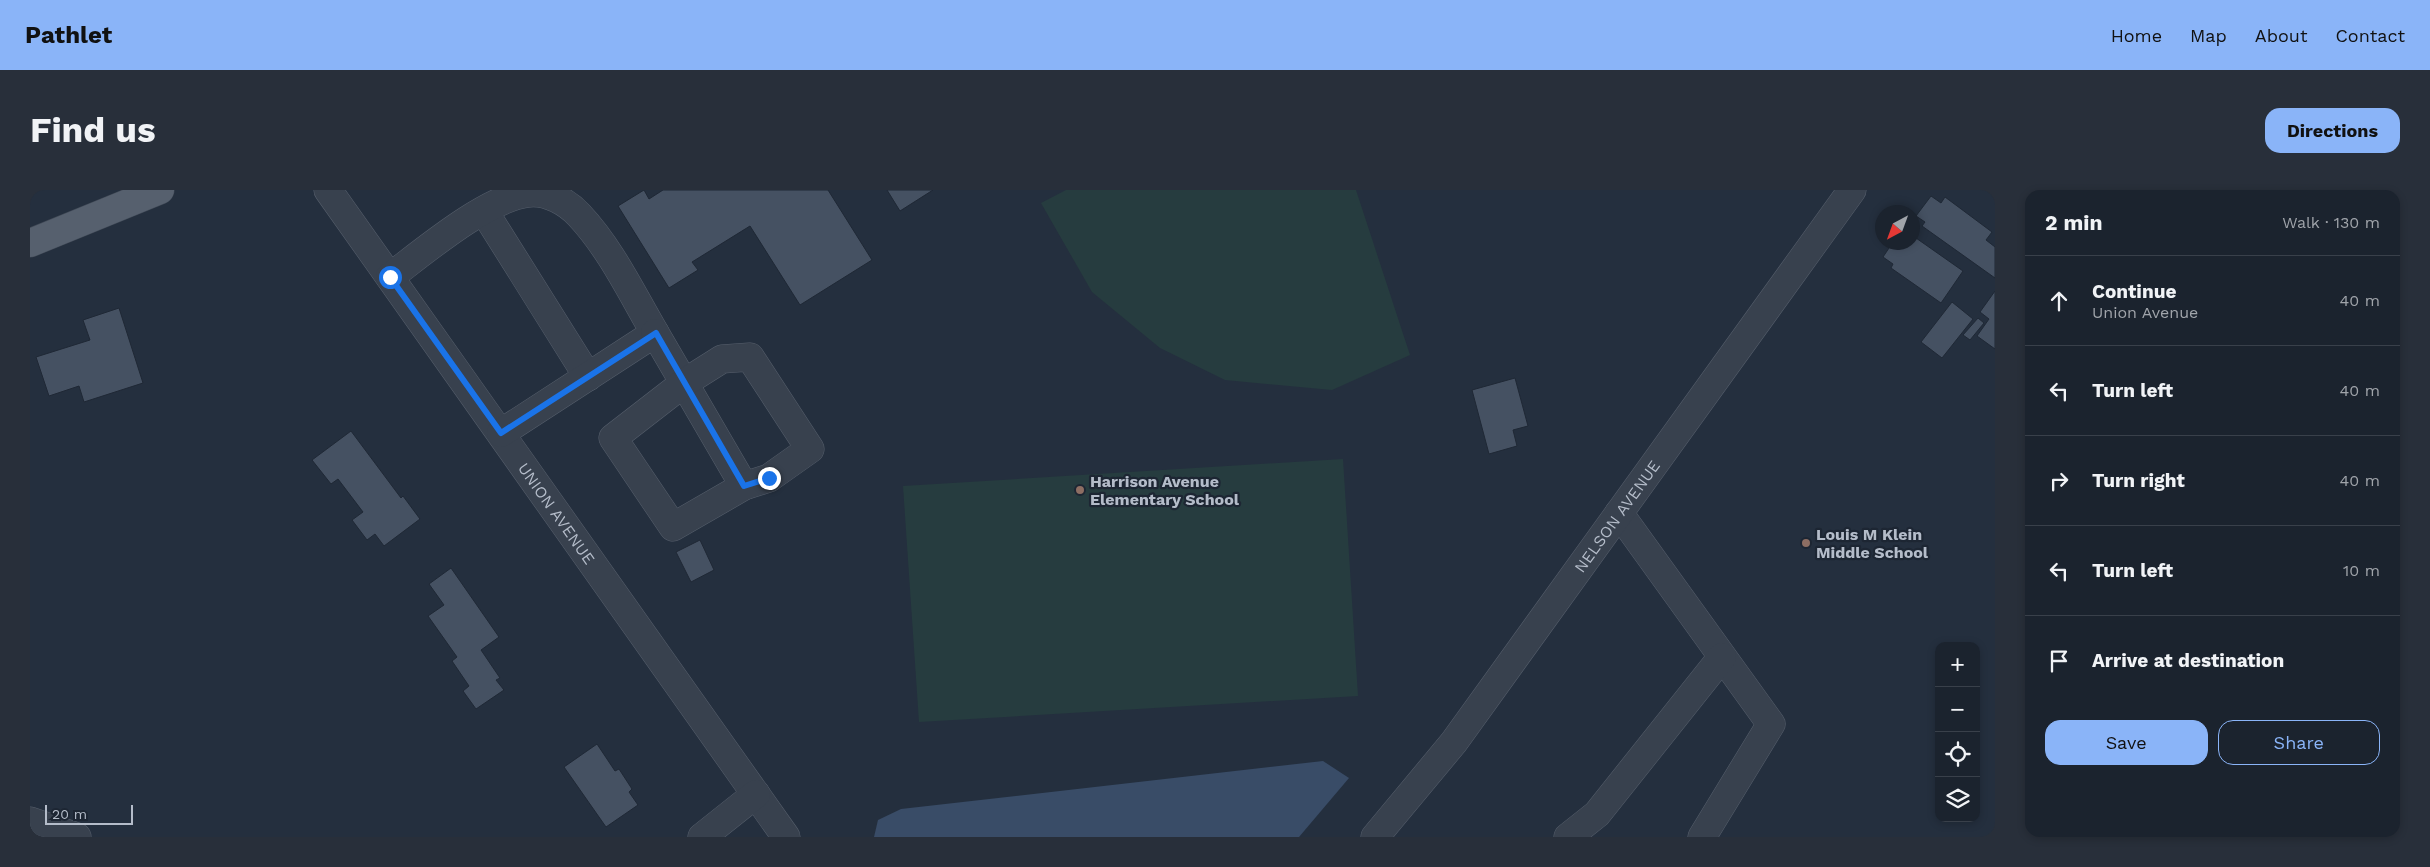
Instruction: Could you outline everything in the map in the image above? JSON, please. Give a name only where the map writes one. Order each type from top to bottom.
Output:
[{"type":"main road","points":[[30,243],[160,190]]},
{"type":"street","name":"UNION AVENUE","points":[[328,190],[786,837]]},
{"type":"street","name":"NELSON AVENUE","points":[[1375,837],[1454,742],[1852,190]]},
{"type":"street","points":[[390,277],[462,223],[512,197],[530,193],[556,197],[579,214],[604,246],[744,486]]},
{"type":"street","points":[[484,211],[588,377]]},
{"type":"street","points":[[501,433],[656,333]]},
{"type":"street","points":[[750,357],[810,448],[769,478],[744,486],[673,527],[613,438],[684,383],[722,358],[750,357]]},
{"type":"street","points":[[1619,513],[1771,724],[1702,837]]},
{"type":"street","points":[[1568,837],[1597,814],[1722,657]]},
{"type":"street","points":[[702,837],[756,794]]},
{"type":"street","points":[[30,821],[77,837]]},
{"type":"green space","points":[[1066,190],[1356,190],[1410,355],[1332,390],[1225,380],[1160,348],[1092,292],[1041,203]]},
{"type":"green space","points":[[1343,459],[1358,696],[919,722],[903,486]]},
{"type":"water","points":[[1323,761],[1349,778],[1299,837],[874,837],[878,820],[901,809]]},
{"type":"building","points":[[644,190],[649,199],[663,190],[828,190],[872,260],[800,305],[750,226],[692,262],[698,270],[669,288],[618,206]]},
{"type":"building","points":[[887,190],[933,190],[900,211]]},
{"type":"building","points":[[1931,196],[1941,203],[1945,197],[1992,232],[1986,240],[1995,247],[1995,278],[1922,226],[1925,222],[1920,219],[1920,211]]},
{"type":"building","points":[[1920,241],[1963,271],[1941,303],[1891,268],[1893,264],[1883,257],[1888,250],[1920,250]]},
{"type":"building","points":[[1995,291],[1995,349],[1977,336],[1989,319],[1980,312]]},
{"type":"building","points":[[1952,302],[1973,319],[1942,358],[1921,342]]},
{"type":"building","points":[[119,308],[143,383],[84,402],[79,386],[49,396],[36,357],[90,340],[83,320]]},
{"type":"building","points":[[1978,318],[1984,323],[1970,340],[1963,335]]},
{"type":"building","points":[[1515,378],[1528,426],[1513,430],[1517,446],[1489,454],[1472,390]]},
{"type":"building","points":[[351,431],[401,498],[403,496],[420,519],[384,546],[375,534],[367,540],[352,520],[363,512],[338,479],[331,484],[312,460]]},
{"type":"building","points":[[700,540],[714,570],[691,582],[676,552]]},
{"type":"building","points":[[451,568],[499,637],[481,650],[500,678],[496,680],[504,690],[476,709],[463,691],[469,686],[452,661],[457,657],[428,616],[444,605],[429,584]]},
{"type":"building","points":[[597,744],[615,771],[619,769],[632,789],[629,792],[638,805],[606,827],[564,767]]},
{"type":"place","name":"Harrison Avenue Elementary School","points":[[1080,490]]},
{"type":"place","name":"Louis M Klein Middle School","points":[[1806,543]]},
{"type":"route","points":[[390,277],[501,433],[656,333],[744,486],[769,478]]}]
